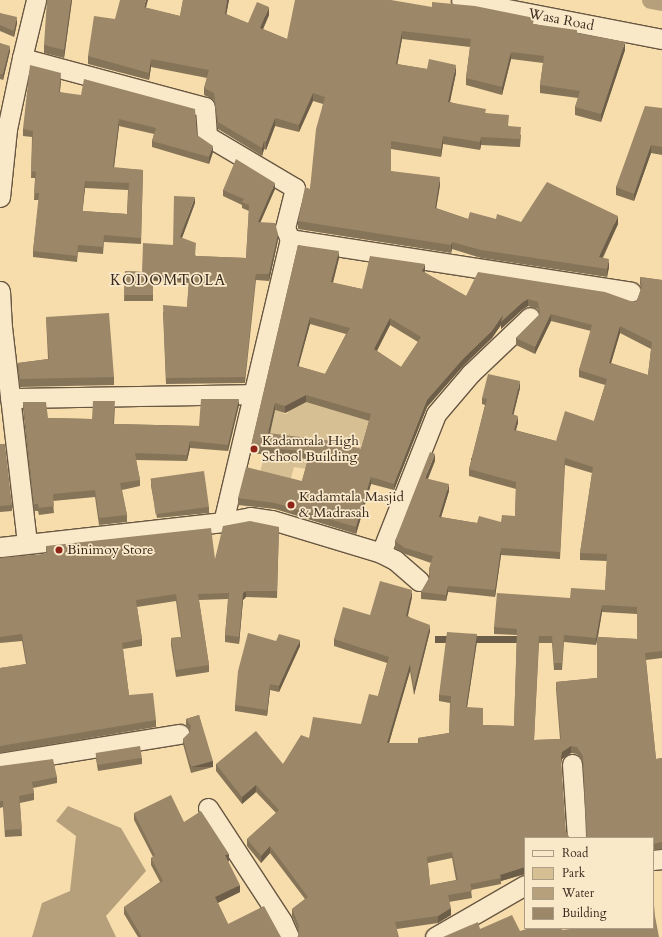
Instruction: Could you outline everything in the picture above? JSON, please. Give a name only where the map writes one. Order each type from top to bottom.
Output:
[{"type":"street","points":[[0,197],[8,129],[22,58],[36,0]]},
{"type":"street","name":"Wasa Road","points":[[461,0],[662,39]]},
{"type":"street","points":[[22,58],[205,107],[207,136],[295,188],[286,228],[290,239],[252,394],[223,522]]},
{"type":"street","points":[[290,239],[631,292]]},
{"type":"street","points":[[0,291],[10,398],[27,543]]},
{"type":"street","points":[[381,553],[436,414],[472,373],[530,317]]},
{"type":"street","points":[[10,398],[252,394]]},
{"type":"street","points":[[0,547],[223,522],[250,517],[272,520],[381,553],[395,560],[419,581]]},
{"type":"street","points":[[0,763],[180,734]]},
{"type":"street","points":[[572,764],[577,837]]},
{"type":"street","points":[[208,808],[282,921],[289,937]]},
{"type":"street","points":[[435,937],[524,886]]},
{"type":"green space","points":[[300,400],[379,424],[362,452],[326,472],[294,467],[289,485],[259,477],[275,410],[286,414]]},
{"type":"water","points":[[68,806],[121,828],[146,871],[106,916],[116,937],[32,937],[42,903],[70,891],[76,836],[56,821]]},
{"type":"building","points":[[47,0],[71,0],[64,50],[44,45]]},
{"type":"building","points":[[120,0],[146,0],[144,7],[180,16],[183,0],[227,0],[225,14],[248,23],[257,2],[269,7],[260,28],[287,39],[295,0],[391,0],[432,7],[432,2],[475,6],[534,18],[533,24],[577,30],[577,33],[625,42],[601,114],[575,107],[580,91],[540,85],[544,56],[511,52],[502,87],[466,78],[471,39],[402,31],[396,64],[427,69],[429,59],[456,65],[448,102],[486,109],[485,113],[509,115],[508,126],[521,127],[520,139],[481,137],[480,142],[443,136],[441,149],[391,141],[391,171],[440,177],[435,208],[468,219],[470,212],[496,219],[497,214],[521,222],[547,182],[618,216],[599,257],[609,259],[607,269],[481,250],[452,242],[451,245],[298,221],[305,187],[310,189],[316,129],[325,97],[313,93],[299,125],[275,118],[266,142],[264,141],[262,148],[218,122],[214,93],[204,88],[209,70],[151,59],[149,73],[88,56],[94,16],[115,19]]},
{"type":"building","points":[[0,13],[17,17],[14,31],[0,25]]},
{"type":"building","points":[[0,43],[10,46],[3,74],[0,74]]},
{"type":"building","points":[[30,65],[61,73],[59,92],[81,95],[84,79],[195,109],[197,135],[213,146],[209,157],[152,141],[156,128],[119,119],[113,167],[143,170],[141,238],[104,235],[103,247],[78,245],[77,256],[33,251],[39,193],[34,193],[36,172],[31,171],[33,131],[23,129]],"holes":[[[85,181],[129,183],[127,214],[82,211]]]},
{"type":"building","points":[[645,106],[662,108],[662,147],[651,145],[634,194],[616,187]]},
{"type":"building","points":[[236,159],[275,183],[258,222],[275,223],[278,234],[269,274],[256,274],[245,377],[166,378],[163,305],[187,307],[189,277],[153,275],[153,295],[124,295],[125,271],[142,272],[143,243],[173,245],[174,196],[195,197],[180,237],[196,243],[195,256],[246,258],[249,205],[242,202],[244,199],[223,190]]},
{"type":"building","points":[[298,245],[339,251],[331,282],[362,289],[370,256],[425,264],[422,271],[466,296],[478,272],[605,292],[636,303],[642,286],[640,277],[662,280],[662,651],[645,653],[656,759],[662,758],[662,842],[654,844],[654,837],[586,837],[587,836],[583,756],[577,747],[571,746],[562,752],[561,757],[566,832],[569,837],[524,837],[524,867],[500,875],[501,878],[470,884],[472,891],[448,895],[451,908],[438,916],[395,922],[399,937],[297,937],[299,926],[292,909],[308,897],[270,846],[261,856],[247,839],[279,810],[256,785],[242,797],[216,764],[256,731],[283,764],[301,735],[309,738],[313,717],[361,724],[369,694],[378,696],[389,657],[334,639],[343,607],[370,615],[380,581],[412,590],[406,616],[430,625],[414,688],[410,664],[387,743],[419,743],[418,738],[449,733],[451,696],[439,695],[447,632],[477,634],[466,707],[483,708],[483,725],[514,726],[517,629],[494,627],[497,593],[570,598],[571,588],[605,590],[607,554],[580,553],[593,467],[565,458],[560,552],[501,548],[495,590],[448,586],[446,595],[421,592],[430,577],[429,569],[433,556],[405,548],[395,541],[430,452],[435,454],[425,478],[449,484],[439,517],[477,523],[479,516],[501,522],[502,515],[515,516],[516,482],[469,469],[487,399],[482,398],[488,374],[520,381],[512,414],[518,416],[514,430],[556,441],[565,411],[594,421],[607,379],[579,370],[592,325],[551,314],[535,347],[516,338],[540,314],[538,302],[528,299],[501,322],[503,315],[492,331],[463,359],[427,400],[394,484],[371,477],[356,527],[275,503],[238,498],[246,467],[302,481],[310,452],[251,446]],"holes":[[[310,317],[350,328],[325,374],[297,366]],[[390,318],[421,337],[401,367],[374,349]],[[620,326],[652,342],[648,375],[609,363]],[[306,395],[371,414],[361,449],[333,441],[268,433],[275,403],[285,406]],[[602,605],[637,607],[637,639],[597,637],[597,678],[556,682],[561,739],[534,740],[539,636],[552,636],[554,663],[562,663],[564,635],[596,638]],[[452,852],[458,880],[430,885],[427,857]]]},
{"type":"building","points":[[109,313],[114,377],[20,379],[18,363],[49,359],[46,317]]},
{"type":"building","points":[[201,399],[239,399],[228,445],[190,441],[187,455],[135,453],[140,480],[120,483],[127,515],[99,518],[95,490],[53,494],[54,506],[39,508],[38,504],[34,504],[23,402],[46,402],[48,418],[92,419],[93,401],[115,401],[113,424],[199,426]]},
{"type":"building","points":[[0,444],[5,444],[12,505],[0,506]]},
{"type":"building","points":[[204,471],[209,507],[156,514],[151,479]]},
{"type":"building","points":[[250,521],[279,527],[277,591],[246,591],[243,593],[239,637],[225,635],[229,593],[198,594],[209,665],[176,670],[171,638],[182,637],[176,594],[136,600],[142,639],[122,643],[129,695],[153,693],[156,720],[0,746],[0,668],[27,664],[22,634],[0,637],[0,558],[47,554],[46,546],[211,528],[215,559],[223,526]]},
{"type":"building","points":[[248,633],[276,641],[279,634],[300,640],[279,686],[270,684],[267,710],[235,705],[238,671]]},
{"type":"building","points":[[199,715],[213,761],[191,767],[183,739],[190,732],[191,726],[186,719]]},
{"type":"building","points":[[140,746],[142,758],[97,765],[96,753]]},
{"type":"building","points":[[53,759],[57,777],[32,782],[34,793],[19,796],[22,829],[5,830],[3,801],[0,801],[0,766]]},
{"type":"building","points":[[171,795],[184,822],[201,811],[229,854],[225,855],[240,885],[215,897],[228,924],[264,906],[281,937],[142,937],[124,907],[163,881],[151,858],[155,855],[134,813]]},
{"type":"building","points":[[654,905],[659,937],[443,937],[478,922],[480,929],[512,915],[520,931],[527,929],[654,929]]},
{"type":"waterway","points":[[651,0],[662,2]]},
{"type":"place","name":"Kadamtala High School Building","points":[[254,449]]},
{"type":"place","name":"Kadamtala Masjid & Madrasah","points":[[291,505]]},
{"type":"place","name":"Binimoy Store","points":[[59,550]]},
{"type":"district","name":"KODOMTOLA","points":[[168,281]]}]
